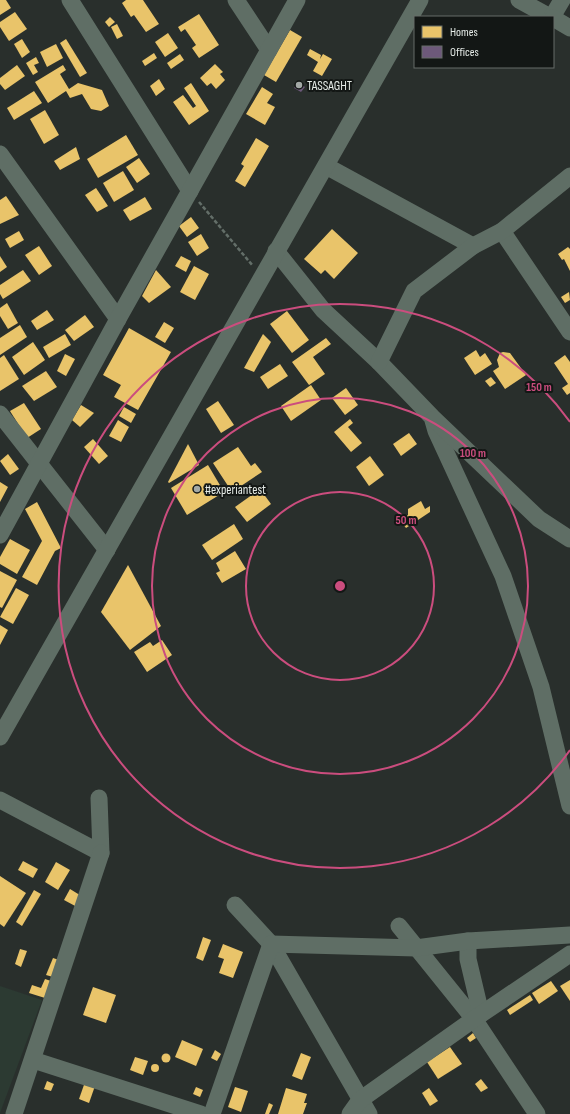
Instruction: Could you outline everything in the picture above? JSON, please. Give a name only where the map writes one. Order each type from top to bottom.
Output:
[{"type":"street","points":[[70,0],[190,191]]},
{"type":"street","points":[[236,0],[269,50]]},
{"type":"street","points":[[0,535],[118,318],[297,0]]},
{"type":"street","points":[[0,737],[420,0]]},
{"type":"street","points":[[519,0],[550,16]]},
{"type":"street","points":[[553,16],[562,0]]},
{"type":"street","points":[[554,18],[570,28]]},
{"type":"street","points":[[0,154],[118,318]]},
{"type":"street","points":[[326,166],[473,246]]},
{"type":"street","points":[[379,362],[414,292],[473,246],[502,231],[570,176]]},
{"type":"street","points":[[502,231],[567,320]]},
{"type":"street","points":[[276,251],[323,310],[379,362],[432,417],[540,519],[570,539]]},
{"type":"street","points":[[0,414],[107,550]]},
{"type":"street","points":[[432,417],[436,431],[502,576],[540,687],[570,806]]},
{"type":"street","points":[[14,1114],[101,853],[99,798]]},
{"type":"street","points":[[0,800],[101,853]]},
{"type":"street","points":[[235,905],[271,944],[364,1107]]},
{"type":"street","points":[[399,926],[416,948],[478,1016],[537,1114]]},
{"type":"street","points":[[271,944],[416,948],[468,941],[570,935]]},
{"type":"street","points":[[468,941],[468,959],[478,1016]]},
{"type":"street","points":[[212,1114],[271,944]]},
{"type":"street","points":[[350,1114],[364,1107],[478,1016],[570,954]]},
{"type":"street","points":[[33,1060],[201,1114]]},
{"type":"path","points":[[190,191],[262,276]]},
{"type":"shaded area","points":[[0,986],[42,1000],[0,1113]]},
{"type":"building: Homes","points":[[0,0],[6,0],[11,8],[0,15]]},
{"type":"building: Homes","points":[[126,0],[143,0],[159,24],[146,32],[134,15],[131,17],[122,3]]},
{"type":"building: Homes","points":[[15,12],[27,29],[9,41],[0,27],[0,22]]},
{"type":"building: Homes","points":[[199,14],[219,45],[199,58],[192,48],[196,45],[185,29],[181,32],[178,27]]},
{"type":"building: Homes","points":[[110,17],[115,22],[109,27],[105,22]]},
{"type":"building: Homes","points":[[117,24],[123,36],[117,39],[111,27]]},
{"type":"building: Homes","points":[[290,30],[302,37],[276,82],[264,75]]},
{"type":"building: Homes","points":[[168,33],[178,48],[165,57],[155,42]]},
{"type":"building: Homes","points":[[22,39],[30,52],[22,58],[14,44]]},
{"type":"building: Homes","points":[[66,39],[87,73],[80,77],[60,43]]},
{"type":"building: Homes","points":[[56,44],[63,58],[47,67],[40,52]]},
{"type":"building: Homes","points":[[310,49],[321,55],[320,59],[323,54],[332,59],[322,76],[313,71],[318,62],[307,55]]},
{"type":"building: Homes","points":[[154,53],[157,58],[145,66],[142,61]]},
{"type":"building: Homes","points":[[180,54],[184,60],[171,69],[167,63]]},
{"type":"building: Homes","points":[[36,57],[39,63],[34,65],[38,72],[33,75],[26,63]]},
{"type":"building: Homes","points":[[215,64],[223,72],[220,74],[225,80],[216,89],[211,83],[207,86],[200,78]]},
{"type":"building: Homes","points":[[17,65],[25,76],[5,90],[0,84],[0,78]]},
{"type":"building: Homes","points":[[63,65],[66,70],[60,74],[69,89],[78,83],[102,90],[109,106],[101,111],[91,109],[82,94],[70,98],[66,91],[48,103],[35,82]]},
{"type":"building: Homes","points":[[159,79],[165,89],[156,96],[150,86]]},
{"type":"building: Homes","points":[[191,83],[209,111],[189,125],[173,102],[183,95],[193,108],[196,106],[184,88]]},
{"type":"building: Homes","points":[[262,87],[273,94],[267,103],[275,107],[265,125],[246,114]]},
{"type":"building: Homes","points":[[34,91],[42,103],[14,120],[7,108]]},
{"type":"building: Homes","points":[[45,110],[59,135],[44,144],[30,119]]},
{"type":"building: Homes","points":[[126,135],[138,155],[98,178],[87,159]]},
{"type":"building: Homes","points":[[256,138],[269,146],[245,187],[235,181],[244,166],[241,164]]},
{"type":"building: Homes","points":[[76,147],[80,159],[60,170],[54,161]]},
{"type":"building: Homes","points":[[139,158],[150,174],[137,183],[126,167]]},
{"type":"building: Homes","points":[[123,171],[134,190],[114,202],[103,183]]},
{"type":"building: Homes","points":[[96,188],[108,206],[97,212],[85,195]]},
{"type":"building: Homes","points":[[6,196],[19,215],[0,224],[0,200]]},
{"type":"building: Homes","points":[[145,197],[152,209],[130,221],[123,210]]},
{"type":"building: Homes","points":[[191,217],[199,228],[187,237],[179,226]]},
{"type":"building: Homes","points":[[332,229],[358,253],[334,279],[325,270],[321,274],[304,259]]},
{"type":"building: Homes","points":[[19,231],[24,240],[10,248],[5,239]]},
{"type":"building: Homes","points":[[201,234],[209,248],[197,256],[188,242]]},
{"type":"building: Homes","points":[[39,246],[52,266],[39,275],[25,255]]},
{"type":"building: Homes","points":[[568,247],[570,249],[570,271],[564,259],[562,260],[558,254]]},
{"type":"building: Homes","points":[[0,256],[7,267],[0,272]]},
{"type":"building: Homes","points":[[181,256],[191,261],[186,272],[175,266]]},
{"type":"building: Homes","points":[[194,266],[209,274],[195,300],[180,292]]},
{"type":"building: Homes","points":[[23,270],[31,281],[3,299],[0,294],[0,285]]},
{"type":"building: Homes","points":[[156,270],[171,287],[149,303],[142,296]]},
{"type":"building: Homes","points":[[569,292],[570,300],[565,303],[561,297]]},
{"type":"building: Homes","points":[[7,303],[18,323],[8,329],[0,316],[0,308]]},
{"type":"building: Homes","points":[[47,310],[54,320],[37,330],[31,321]]},
{"type":"building: Homes","points":[[287,311],[309,340],[292,353],[270,324]]},
{"type":"building: Homes","points":[[85,315],[94,327],[74,341],[65,330]]},
{"type":"building: Homes","points":[[164,322],[174,328],[165,343],[155,337]]},
{"type":"building: Homes","points":[[20,325],[27,337],[0,355],[0,338]]},
{"type":"building: Homes","points":[[129,328],[171,352],[138,410],[114,397],[121,385],[103,375]]},
{"type":"building: Homes","points":[[65,334],[71,345],[49,358],[43,347]]},
{"type":"building: Homes","points":[[263,334],[271,342],[254,372],[244,368]]},
{"type":"building: Homes","points":[[326,338],[331,344],[313,357],[325,374],[309,385],[292,362]]},
{"type":"building: Homes","points":[[33,342],[45,360],[24,375],[12,357]]},
{"type":"building: Homes","points":[[476,350],[480,357],[485,353],[492,364],[475,375],[464,358]]},
{"type":"building: Homes","points":[[500,353],[510,353],[526,375],[505,389],[493,371],[499,367],[497,360]]},
{"type":"building: Homes","points":[[65,354],[75,359],[66,376],[57,371]]},
{"type":"building: Homes","points":[[4,355],[19,379],[0,391],[0,358]]},
{"type":"building: Homes","points":[[565,355],[570,362],[570,393],[567,395],[562,388],[568,384],[554,363]]},
{"type":"building: Homes","points":[[280,364],[288,376],[268,389],[260,377]]},
{"type":"building: Homes","points":[[46,371],[57,387],[34,401],[22,386]]},
{"type":"building: Homes","points":[[491,377],[496,383],[490,387],[485,381]]},
{"type":"building: Homes","points":[[311,385],[321,400],[291,421],[281,406]]},
{"type":"building: Homes","points":[[346,388],[358,405],[345,415],[332,398]]},
{"type":"building: Homes","points":[[218,401],[234,425],[221,433],[206,409]]},
{"type":"building: Homes","points":[[24,403],[41,429],[27,438],[10,411]]},
{"type":"building: Homes","points":[[81,405],[94,413],[80,427],[72,420]]},
{"type":"building: Homes","points":[[124,407],[136,414],[131,423],[119,416]]},
{"type":"building: Homes","points":[[350,419],[353,423],[348,427],[362,443],[351,452],[334,432]]},
{"type":"building: Homes","points":[[118,420],[129,427],[121,442],[109,436]]},
{"type":"building: Homes","points":[[409,433],[417,444],[401,456],[393,444]]},
{"type":"building: Homes","points":[[93,439],[108,456],[99,464],[84,447]]},
{"type":"building: Homes","points":[[188,444],[199,465],[169,483],[168,482]]},
{"type":"building: Homes","points":[[238,447],[251,466],[255,463],[262,472],[232,492],[213,463]]},
{"type":"building: Homes","points":[[8,454],[19,469],[10,475],[0,461]]},
{"type":"building: Homes","points":[[370,456],[384,475],[369,486],[356,467]]},
{"type":"building: Homes","name":"#experiantest","points":[[208,465],[224,492],[187,515],[171,488]]},
{"type":"building: Homes","points":[[0,482],[8,487],[0,502]]},
{"type":"building: Homes","points":[[260,489],[271,504],[247,522],[235,507]]},
{"type":"building: Homes","points":[[421,501],[425,509],[430,506],[430,512],[406,528],[400,520],[408,515],[408,509]]},
{"type":"building: Homes","points":[[37,502],[61,548],[55,551],[37,585],[22,577],[42,541],[25,509]]},
{"type":"building: Homes","points":[[234,524],[243,539],[212,560],[202,545]]},
{"type":"building: Homes","points":[[10,539],[30,550],[17,574],[0,564],[0,557]]},
{"type":"building: Homes","points":[[235,551],[246,569],[222,583],[216,573],[220,571],[216,563]]},
{"type":"building: Homes","points":[[128,565],[161,626],[130,650],[101,612]]},
{"type":"building: Homes","points":[[0,571],[17,580],[2,608],[0,607]]},
{"type":"building: Homes","points":[[16,588],[29,595],[13,624],[0,617]]},
{"type":"building: Homes","points":[[0,625],[8,630],[0,645]]},
{"type":"building: Homes","points":[[162,640],[172,655],[147,672],[134,652],[150,642],[153,646]]},
{"type":"building: Homes","points":[[23,861],[38,869],[33,878],[18,870]]},
{"type":"building: Homes","points":[[56,862],[70,870],[58,890],[45,882]]},
{"type":"building: Homes","points":[[0,876],[26,893],[4,927],[0,924]]},
{"type":"building: Homes","points":[[70,889],[83,897],[77,907],[64,900]]},
{"type":"building: Homes","points":[[34,890],[41,894],[22,926],[16,922]]},
{"type":"building: Homes","points":[[203,937],[211,940],[203,961],[196,958]]},
{"type":"building: Homes","points":[[223,944],[243,952],[233,978],[219,973],[224,959],[218,957]]},
{"type":"building: Homes","points":[[20,949],[27,951],[21,967],[15,964]]},
{"type":"building: Homes","points":[[53,958],[59,960],[53,977],[46,975]]},
{"type":"building: Homes","points":[[45,979],[51,981],[45,998],[29,993],[32,985],[41,988]]},
{"type":"building: Homes","points":[[570,980],[570,1001],[560,986]]},
{"type":"building: Homes","points":[[551,981],[558,991],[539,1004],[532,993]]},
{"type":"building: Homes","points":[[93,987],[116,995],[106,1023],[83,1015]]},
{"type":"building: Homes","points":[[530,995],[533,1000],[510,1015],[507,1010]]},
{"type":"building: Homes","points":[[473,1033],[476,1038],[470,1042],[467,1038]]},
{"type":"building: Homes","points":[[182,1040],[203,1049],[196,1066],[175,1057]]},
{"type":"building: Homes","points":[[450,1047],[462,1064],[438,1079],[427,1062]]},
{"type":"building: Homes","points":[[215,1050],[221,1054],[217,1061],[211,1058]]},
{"type":"building: Homes","points":[[301,1053],[311,1057],[302,1080],[292,1076]]},
{"type":"building: Homes","points":[[164,1054],[168,1054],[170,1058],[168,1062],[164,1062],[162,1060],[162,1056]]},
{"type":"building: Homes","points":[[135,1057],[148,1061],[143,1075],[130,1070]]},
{"type":"building: Homes","points":[[153,1064],[157,1064],[159,1068],[157,1072],[153,1072],[151,1070],[151,1066]]},
{"type":"building: Homes","points":[[481,1079],[488,1088],[481,1092],[475,1084]]},
{"type":"building: Homes","points":[[47,1081],[54,1084],[51,1091],[44,1089]]},
{"type":"building: Homes","points":[[85,1082],[95,1086],[89,1103],[79,1099]]},
{"type":"building: Homes","points":[[196,1087],[203,1090],[200,1097],[193,1094]]},
{"type":"building: Homes","points":[[235,1087],[248,1091],[241,1112],[228,1107]]},
{"type":"building: Homes","points":[[286,1088],[307,1094],[304,1103],[307,1103],[303,1114],[278,1114]]},
{"type":"building: Homes","points":[[429,1088],[438,1101],[430,1106],[422,1093]]},
{"type":"building: Homes","points":[[269,1103],[273,1105],[269,1114],[265,1114]]},
{"type":"building: Offices","points":[[298,82],[305,87],[301,92],[294,88]]},
{"type":"place","name":"TASSAGHT","points":[[299,85]]},
{"type":"place","name":"#experiantest","points":[[197,489]]}]
